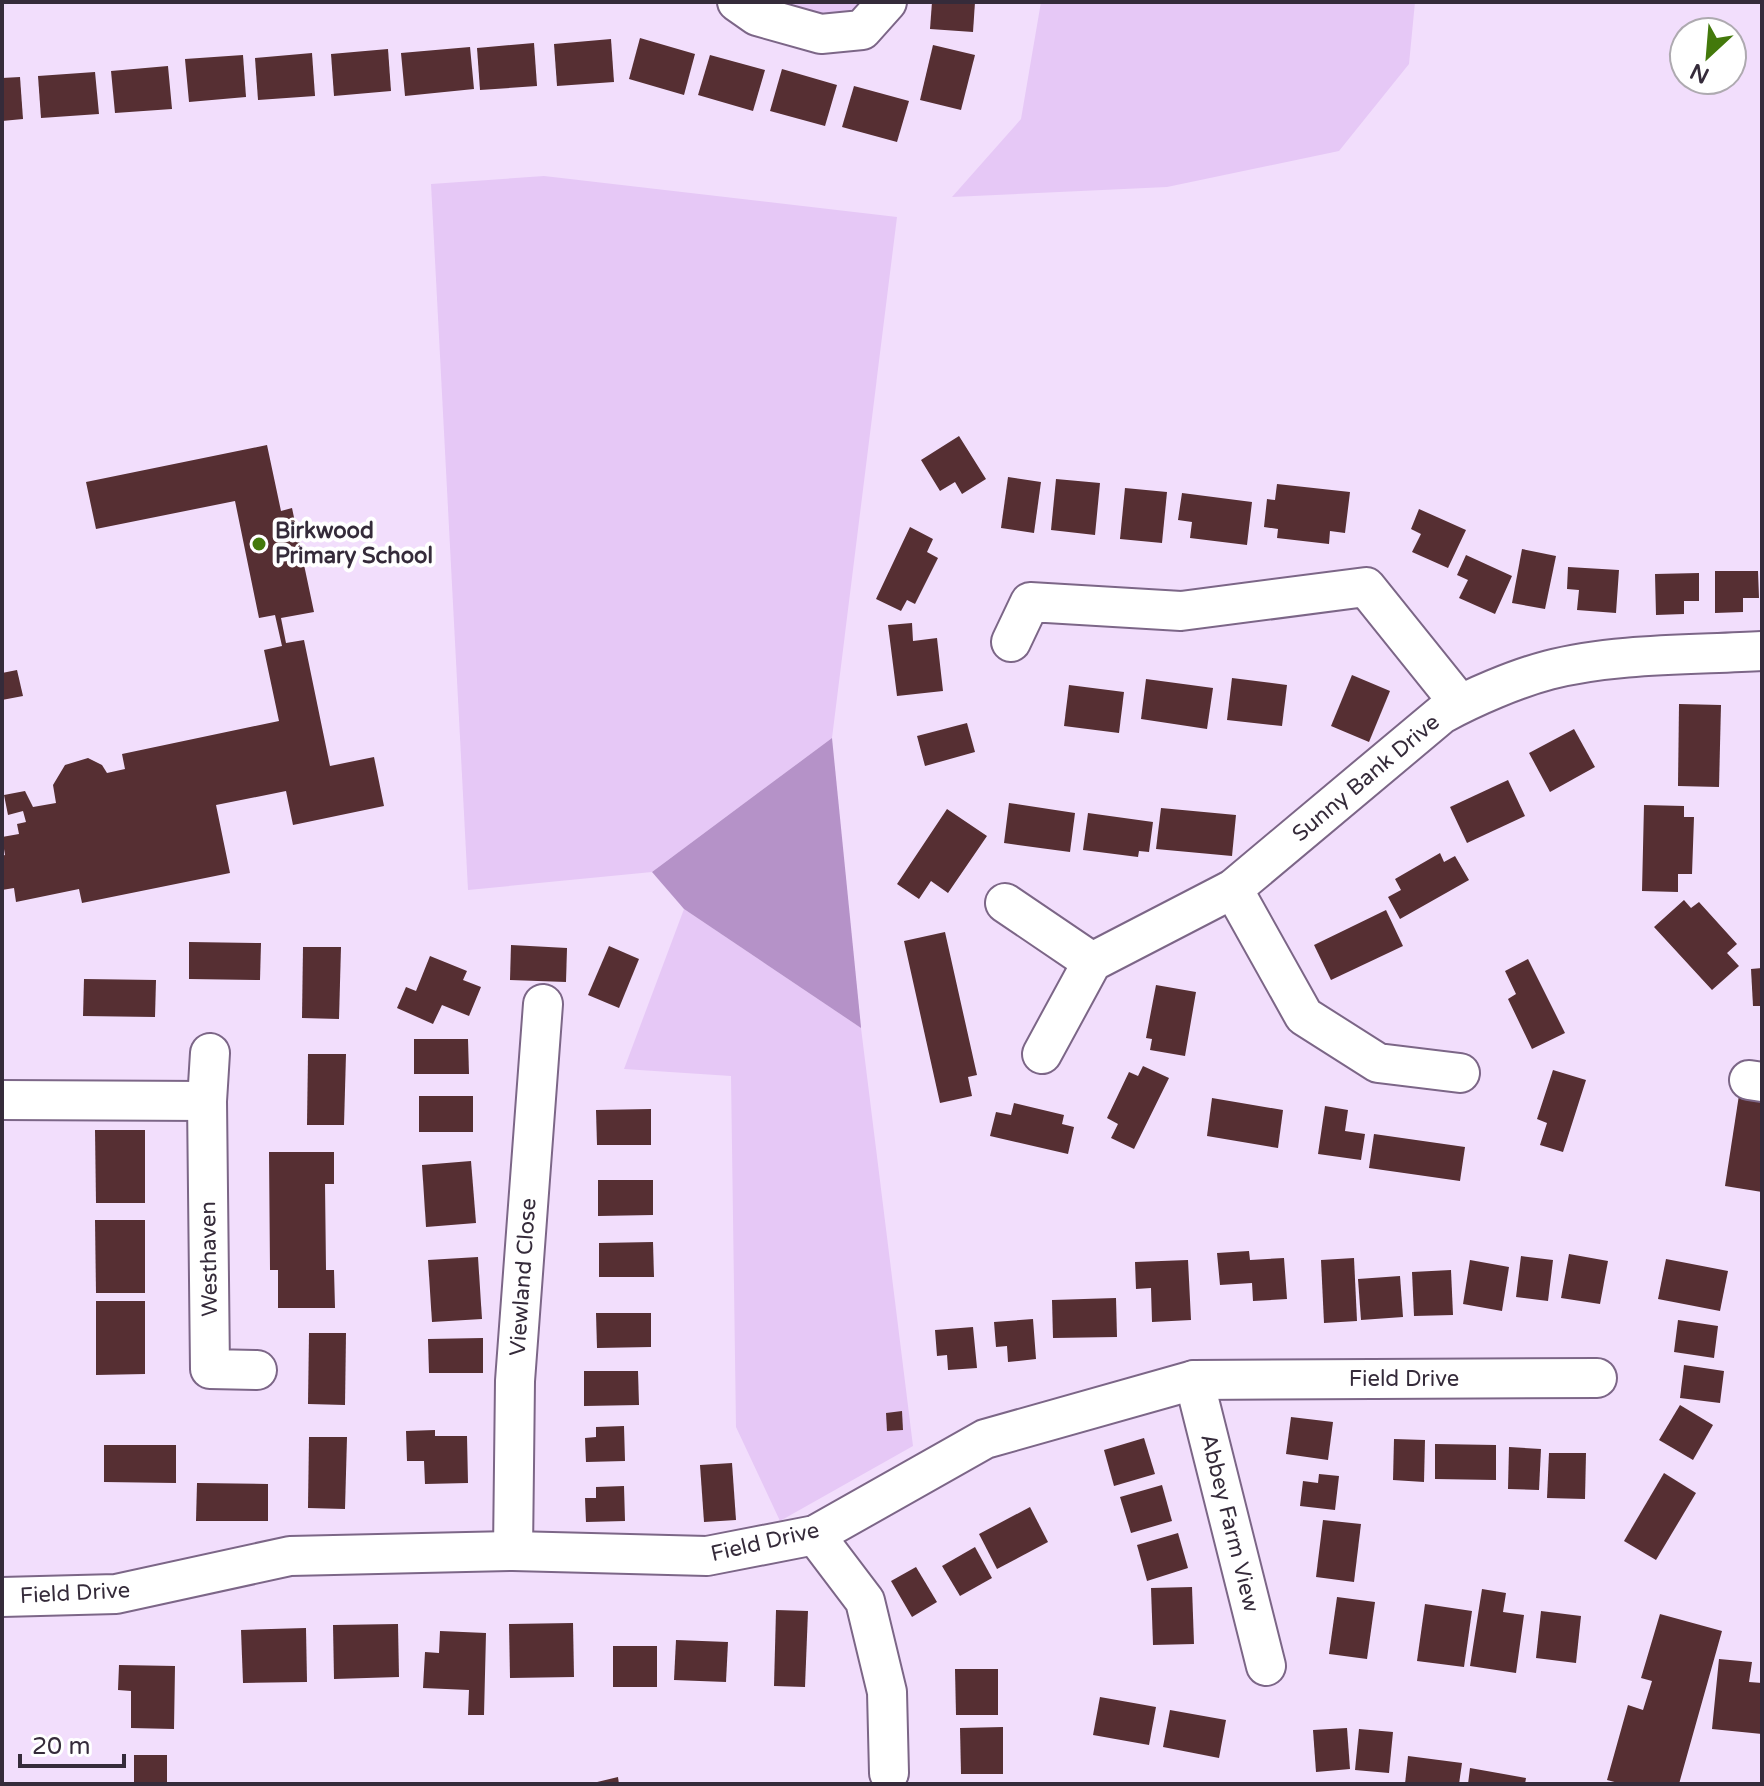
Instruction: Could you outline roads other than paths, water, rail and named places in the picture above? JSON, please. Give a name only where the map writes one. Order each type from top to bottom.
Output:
[{"type":"street","points":[[737,2],[757,16],[821,34],[862,30],[887,2]]},
{"type":"street","points":[[1011,642],[1030,602],[1181,611],[1369,576],[1460,704]]},
{"type":"street","name":"Sunny Bank Drive","points":[[1092,962],[1233,889],[1442,714],[1460,704],[1549,670],[1618,660],[1762,651]]},
{"type":"street","points":[[1233,889],[1304,1016],[1378,1063],[1460,1073]]},
{"type":"street","points":[[1005,903],[1092,962],[1042,1054]]},
{"type":"street","name":"Viewland Close","points":[[513,1551],[515,1381],[543,1004]]},
{"type":"street","name":"Westhaven","points":[[210,1053],[207,1101],[210,1369],[257,1370]]},
{"type":"street","points":[[2,1100],[207,1101]]},
{"type":"street","name":"Field Drive","points":[[2,1597],[116,1594],[290,1556],[513,1551],[707,1556],[815,1535],[985,1439],[1194,1380],[1597,1378]]},
{"type":"street","name":"Abbey Farm View","points":[[1194,1380],[1266,1666]]},
{"type":"street","points":[[815,1535],[865,1601],[887,1692],[889,1773]]},
{"type":"place","name":"Birkwood Primary School","points":[[259,544]]}]
